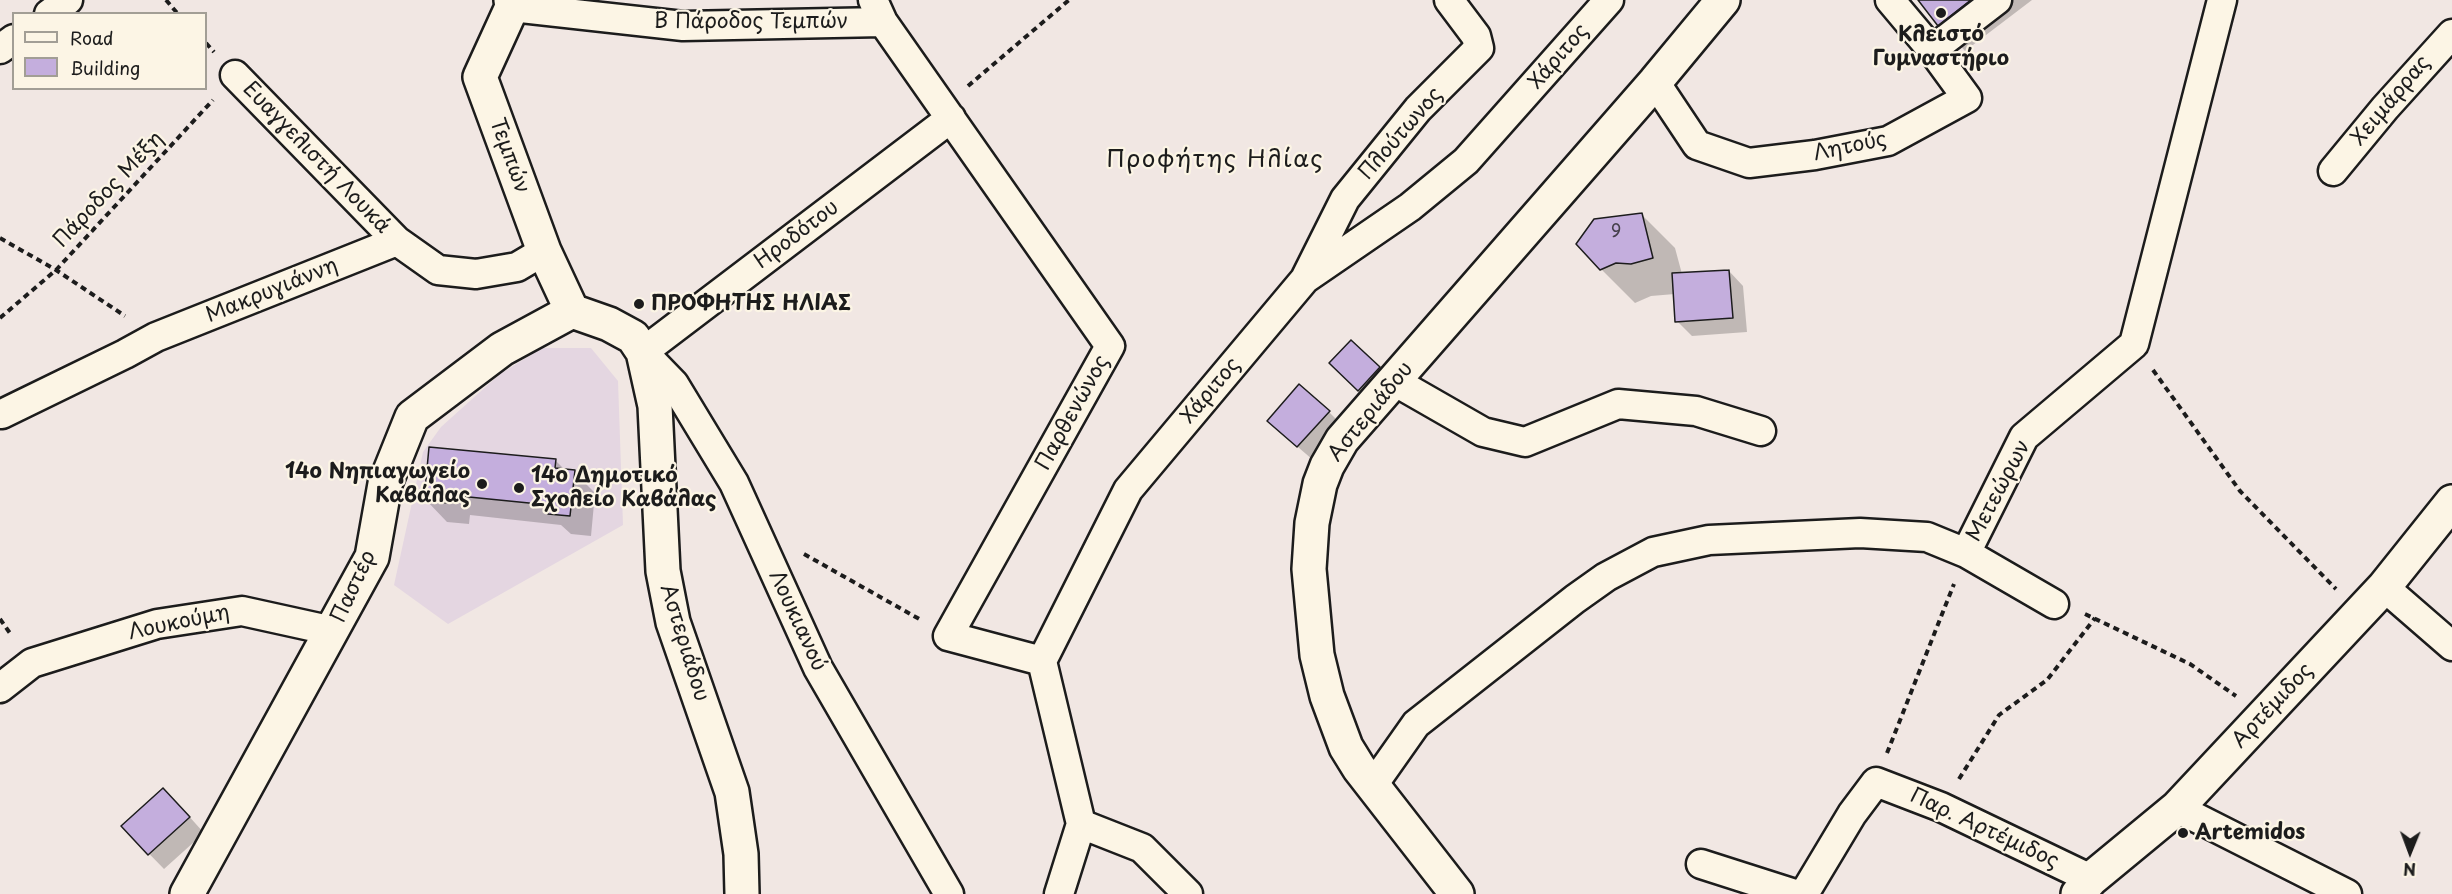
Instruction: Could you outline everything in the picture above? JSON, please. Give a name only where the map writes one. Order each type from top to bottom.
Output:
[{"type":"street","points":[[52,12],[68,0]]},
{"type":"street","name":"Πλούτωνος","points":[[1305,279],[1345,199],[1418,110],[1479,48],[1476,36],[1449,0]]},
{"type":"street","name":"Χάριτος","points":[[1042,661],[1128,490],[1305,279],[1410,207],[1466,161],[1609,0]]},
{"type":"street","name":"Αστεριάδου","points":[[1457,894],[1373,785],[1347,747],[1322,677],[1310,598],[1310,543],[1314,504],[1331,459],[1342,440],[1655,82],[1723,0]]},
{"type":"street","points":[[1890,0],[1932,50],[1997,0]]},
{"type":"street","points":[[2134,344],[2222,0]]},
{"type":"street","name":"Β Πάροδος Τεμπών","points":[[512,4],[683,26],[878,11]]},
{"type":"street","name":"Τεμπών","points":[[512,4],[480,77],[544,251],[572,311]]},
{"type":"street","name":"Παρθενώνος","points":[[878,11],[1110,346],[948,636]]},
{"type":"street","name":"Χειμάρρας","points":[[2333,171],[2448,45]]},
{"type":"street","name":"Λητούς","points":[[1655,82],[1696,145],[1749,163],[1815,155],[1888,141],[1967,98],[1932,50]]},
{"type":"street","name":"Ευαγγελιστή Λουκά","points":[[235,75],[397,241]]},
{"type":"street","name":"Ηροδότου","points":[[643,352],[946,112]]},
{"type":"street","points":[[397,241],[438,270],[476,274],[517,267],[544,251]]},
{"type":"street","name":"Μακρυγιάννη","points":[[2,414],[156,337],[397,241]]},
{"type":"street","points":[[572,311],[609,324],[633,337],[643,352]]},
{"type":"street","name":"Παστέρ","points":[[187,894],[372,556],[385,484],[412,417],[502,349],[572,311]]},
{"type":"street","name":"Μετεώρων","points":[[1966,553],[2024,437],[2134,344]]},
{"type":"street","name":"Αστεριάδου","points":[[643,352],[655,406],[663,571],[673,622],[732,792],[741,854],[742,894]]},
{"type":"street","name":"Λουκιανού","points":[[643,352],[674,384],[734,483],[818,668],[949,894]]},
{"type":"street","points":[[1394,381],[1483,432],[1525,442],[1618,404],[1696,411],[1761,431]]},
{"type":"street","name":"Αρτέμιδος","points":[[2084,886],[2177,808],[2384,587],[2452,502]]},
{"type":"street","points":[[1373,785],[1416,724],[1598,582],[1653,552],[1709,540],[1860,533],[1927,537],[1966,553],[2054,604]]},
{"type":"street","points":[[2384,587],[2452,646]]},
{"type":"street","name":"Λουκούμη","points":[[0,688],[32,663],[157,624],[242,611],[333,631]]},
{"type":"street","points":[[948,636],[1042,661],[1081,824],[1059,894]]},
{"type":"street","points":[[1804,894],[1852,814],[1876,782]]},
{"type":"street","name":"Παρ. Αρτέμιδος","points":[[1876,782],[1941,807],[2084,886]]},
{"type":"street","points":[[2177,808],[2347,894]]},
{"type":"street","points":[[1081,824],[1142,848],[1188,894]]},
{"type":"street","points":[[1701,864],[1795,894]]},
{"type":"path","points":[[166,0],[176,12]]},
{"type":"path","points":[[946,112],[1069,0]]},
{"type":"path","name":"Πάροδος Μέξη","points":[[0,318],[56,270],[235,75]]},
{"type":"path","points":[[0,238],[56,270],[156,337]]},
{"type":"path","points":[[2134,344],[2240,492],[2360,613]]},
{"type":"path","points":[[760,543],[801,553],[948,636]]},
{"type":"path","name":"Μετεώρων","points":[[1876,782],[1966,553]]},
{"type":"path","points":[[2054,604],[2095,618],[2190,664],[2263,716]]},
{"type":"path","points":[[1941,807],[1998,715],[2047,680],[2095,618]]},
{"type":"shaded area","name":"14ο Δημοτικό Σχολείο Καβάλας","points":[[542,348],[591,348],[618,381],[623,525],[448,624],[394,585],[423,452],[441,427],[500,374]]},
{"type":"building","name":"Κλειστό Γυμναστήριο","points":[[1918,0],[1971,0],[1938,26]]},
{"type":"building","points":[[1642,213],[1653,258],[1631,264],[1616,263],[1600,270],[1576,244],[1594,219]]},
{"type":"building","points":[[1729,270],[1733,318],[1675,322],[1672,273]]},
{"type":"building","points":[[1351,340],[1380,367],[1358,391],[1329,363]]},
{"type":"building","points":[[1299,384],[1330,411],[1297,447],[1267,421]]},
{"type":"building","points":[[429,447],[556,459],[555,468],[575,470],[570,516],[548,514],[549,505],[449,495],[449,503],[424,501]]},
{"type":"building","points":[[163,788],[190,817],[148,855],[121,826]]},
{"type":"place","name":"Κλειστό Γυμναστήριο","points":[[1941,13]]},
{"type":"place","name":"ΠΡΟΦΗΤΗΣ ΗΛΙΑΣ","points":[[639,304]]},
{"type":"place","name":"14ο Νηπιαγωγείο Καβάλας","points":[[482,484]]},
{"type":"place","name":"14ο Δημοτικό Σχολείο Καβάλας","points":[[519,488]]},
{"type":"place","name":"Artemidos","points":[[2183,833]]},
{"type":"district","name":"Προφήτης Ηλίας","points":[[1215,160]]}]
